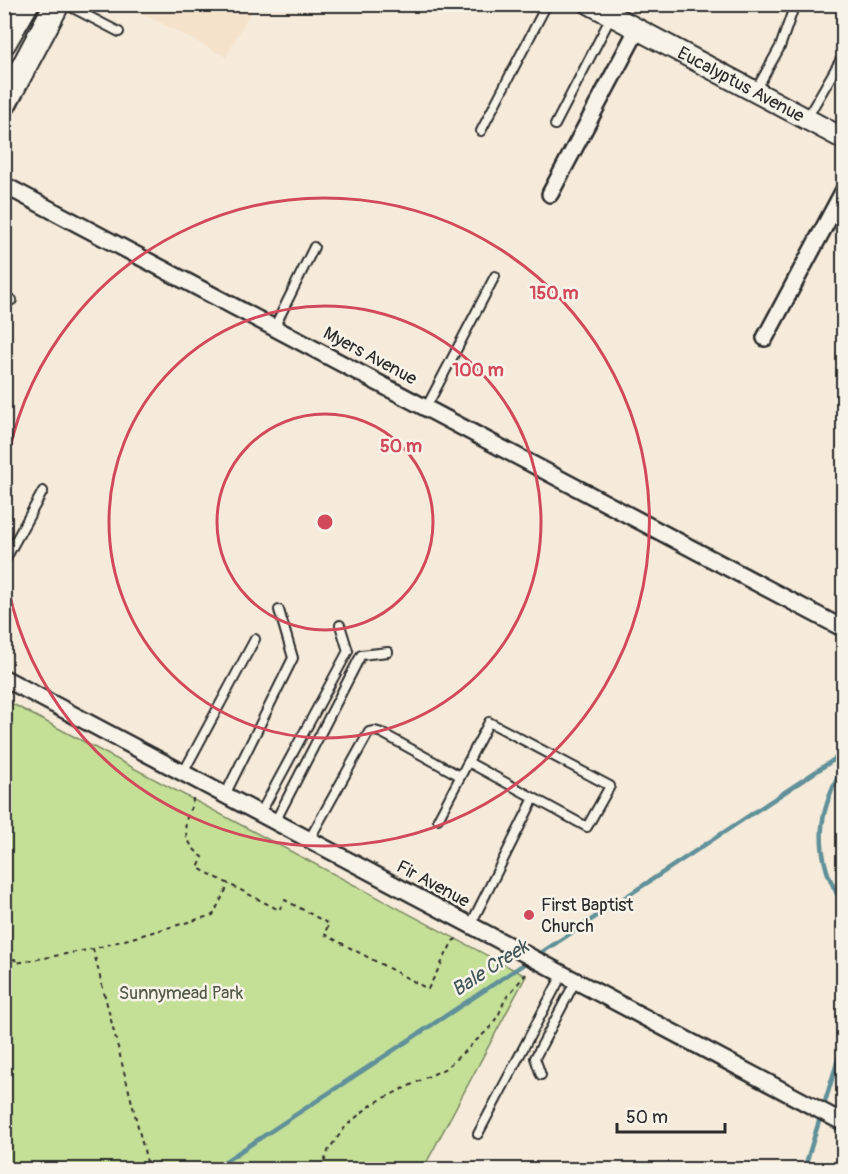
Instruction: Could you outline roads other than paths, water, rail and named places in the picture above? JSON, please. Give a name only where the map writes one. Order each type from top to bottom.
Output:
[{"type":"main road","points":[[4,104],[57,4]]},
{"type":"main road","points":[[4,42],[18,12]]},
{"type":"street","name":"Eucalyptus Avenue","points":[[600,9],[843,139]]},
{"type":"street","points":[[550,194],[638,30]]},
{"type":"street","name":"Myers Avenue","points":[[4,185],[843,629]]},
{"type":"street","points":[[765,338],[843,190]]},
{"type":"street","name":"Fir Avenue","points":[[4,678],[843,1123]]},
{"type":"lane","points":[[65,4],[119,32]]},
{"type":"lane","points":[[481,131],[547,4]]},
{"type":"lane","points":[[755,92],[780,47],[795,4]]},
{"type":"lane","points":[[555,125],[600,9]]},
{"type":"lane","points":[[806,119],[843,54]]},
{"type":"lane","points":[[274,327],[314,247]]},
{"type":"lane","points":[[426,408],[495,276]]},
{"type":"lane","points":[[4,562],[42,491]]},
{"type":"lane","points":[[225,795],[293,658],[279,610]]},
{"type":"lane","points":[[260,814],[348,651],[340,625]]},
{"type":"lane","points":[[183,773],[255,639]]},
{"type":"lane","points":[[275,822],[361,655],[388,652]]},
{"type":"lane","points":[[438,819],[489,722],[610,786],[587,827],[468,762]]},
{"type":"lane","points":[[309,840],[369,732],[382,733],[460,776]]},
{"type":"lane","points":[[470,926],[534,798]]},
{"type":"lane","points":[[541,1075],[535,1058],[569,978]]},
{"type":"lane","points":[[478,1134],[569,978]]},
{"type":"waterway","name":"Bale Creek","points":[[212,1170],[844,753]]},
{"type":"waterway","points":[[844,763],[827,803],[822,828],[823,855],[827,871],[844,909]]},
{"type":"waterway","points":[[804,1170],[844,1040]]},
{"type":"place","name":"First Baptist Church","points":[[529,915]]},
{"type":"park label","name":"Sunnymead Park","points":[[181,993]]}]
